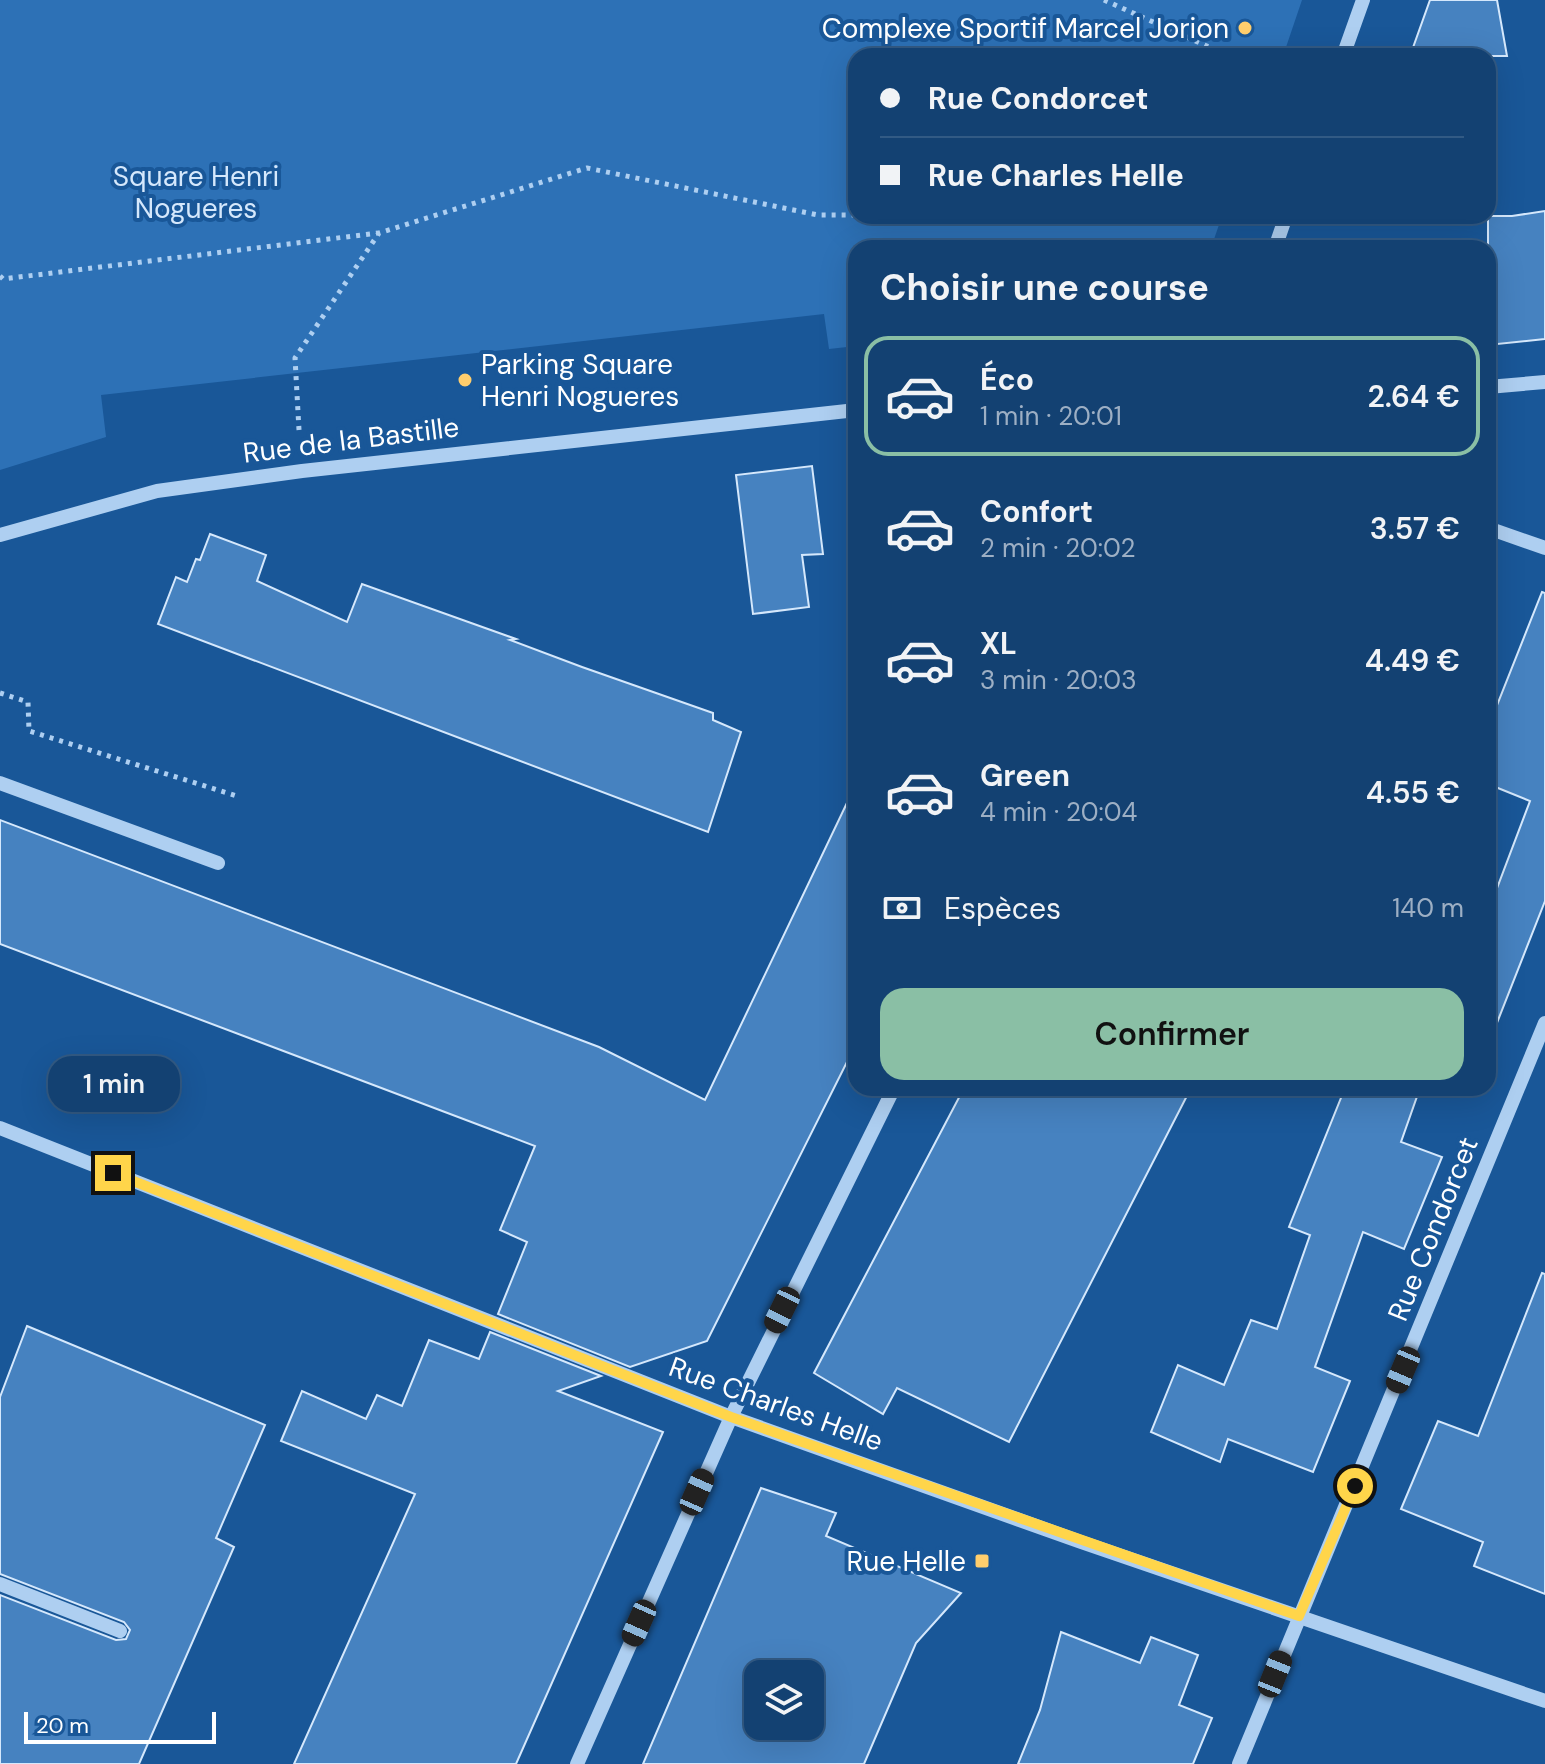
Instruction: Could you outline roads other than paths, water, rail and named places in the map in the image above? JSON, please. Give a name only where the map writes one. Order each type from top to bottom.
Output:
[{"type":"street","points":[[1346,48],[1363,0]]},
{"type":"street","points":[[1496,386],[1545,382]]},
{"type":"street","name":"Rue de la Bastille","points":[[0,535],[157,491],[302,471],[848,411]]},
{"type":"street","points":[[1496,531],[1545,548]]},
{"type":"street","points":[[0,783],[218,863]]},
{"type":"street","name":"Rue Condorcet","points":[[1239,1764],[1545,1023]]},
{"type":"street","points":[[577,1764],[731,1417],[890,1096]]},
{"type":"street","name":"Rue Charles Helle","points":[[0,1128],[731,1417],[1545,1701]]},
{"type":"street","points":[[0,1584],[120,1631]]},
{"type":"place","name":"Complexe Sportif Marcel Jorion","points":[[1245,28]]},
{"type":"place","name":"Parking Square Henri Nogueres","points":[[465,380]]},
{"type":"place","name":"Rue Helle","points":[[982,1561]]},
{"type":"park label","name":"Square Henri Nogueres","points":[[196,192]]}]
